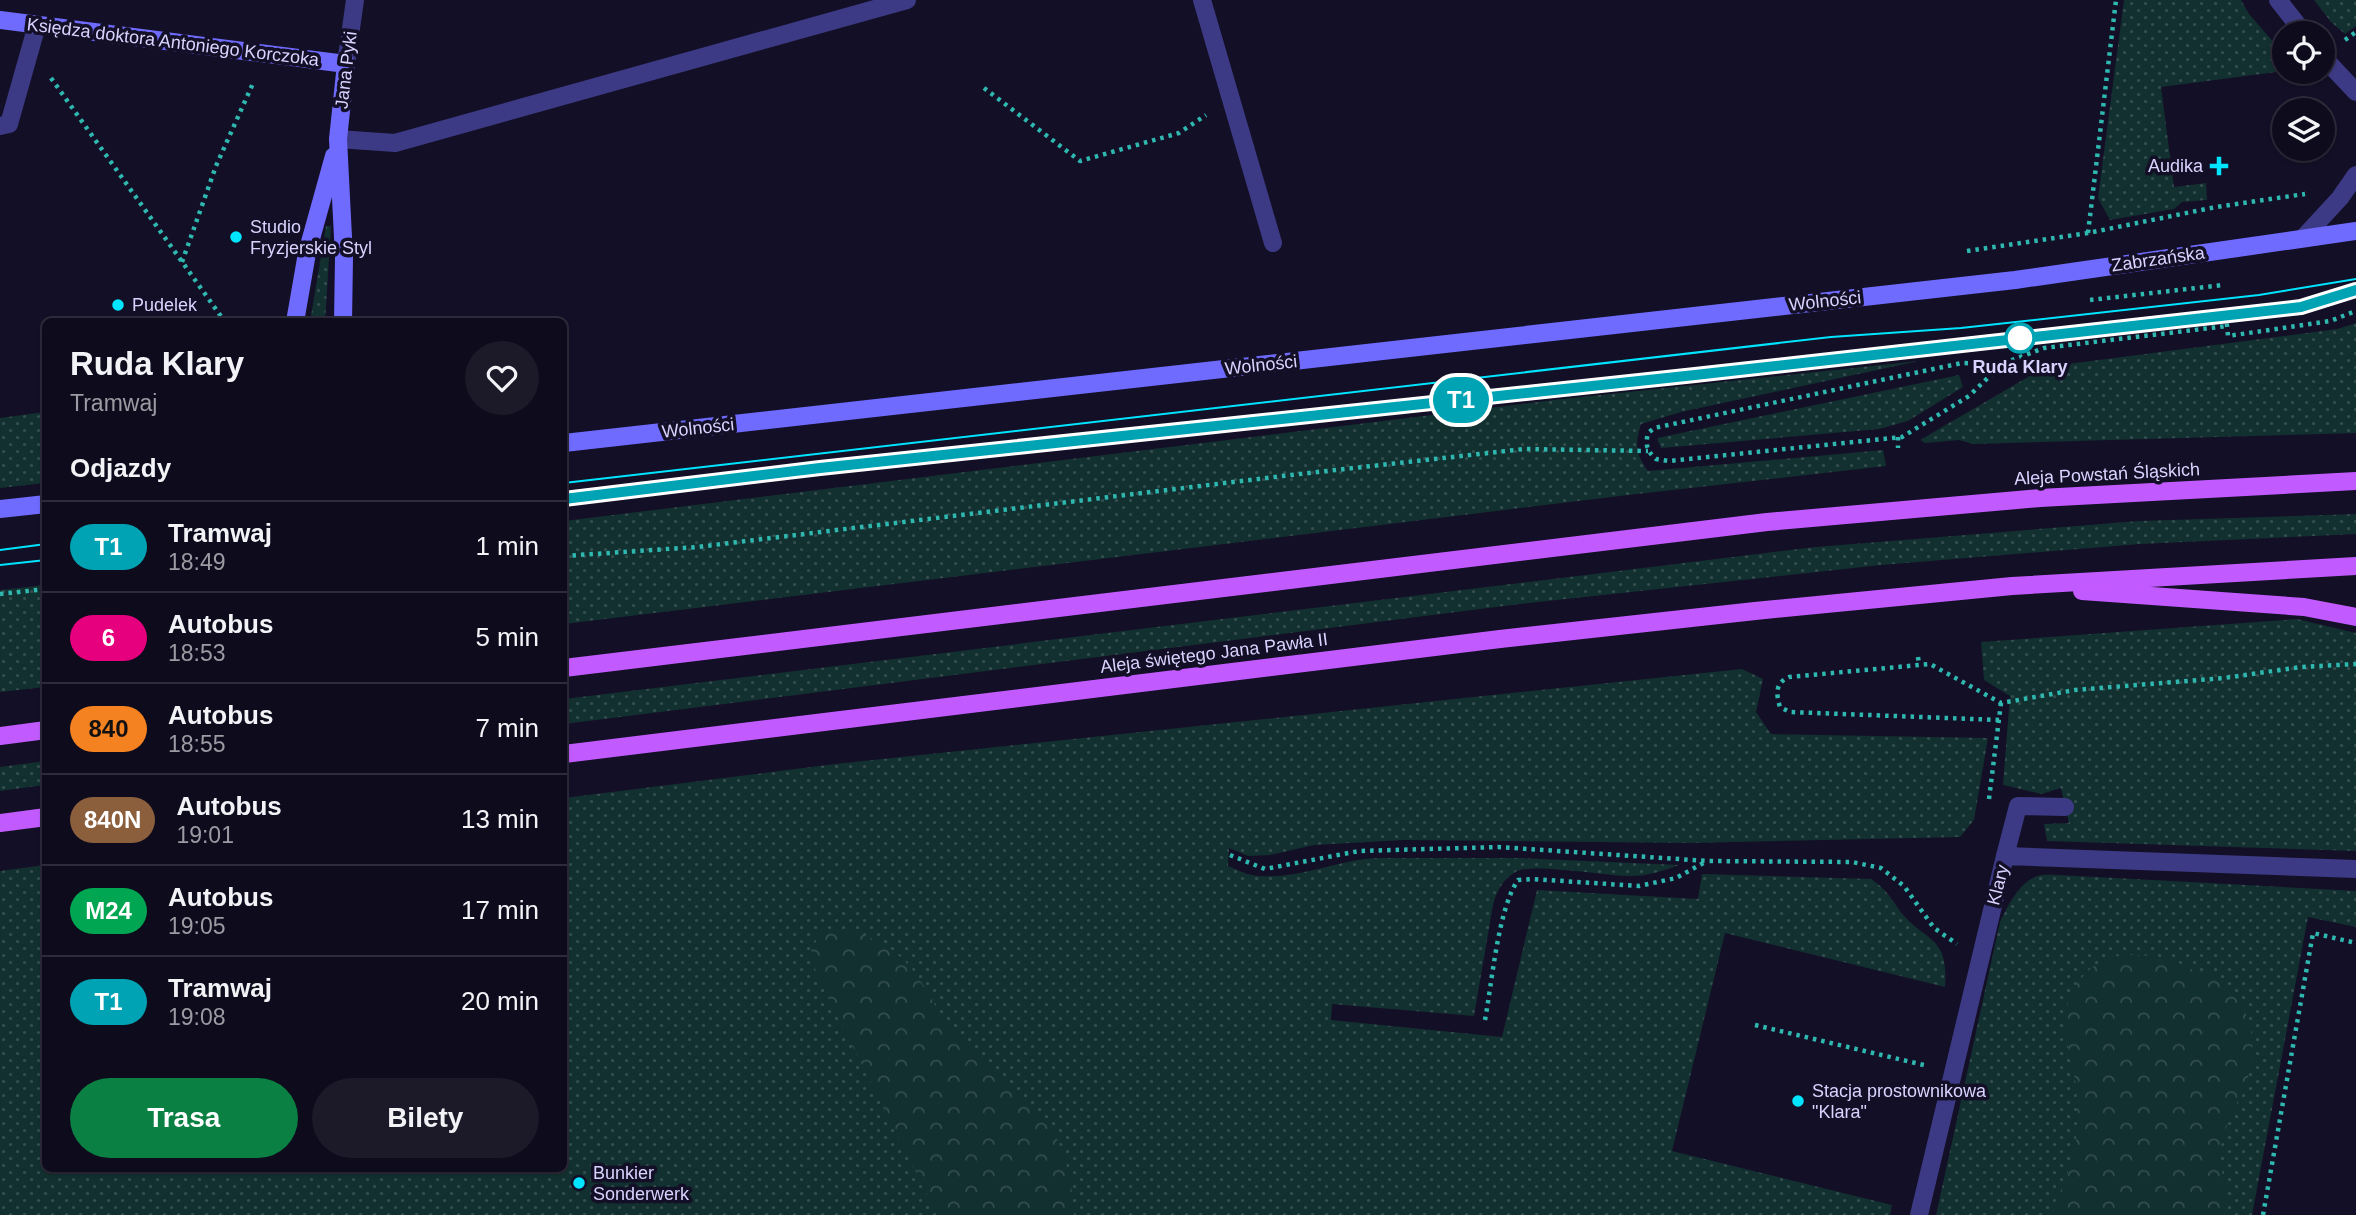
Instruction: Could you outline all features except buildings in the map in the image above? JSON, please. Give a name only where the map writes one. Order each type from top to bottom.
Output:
[{"type":"main road","name":"Aleja Powstań Śląskich","points":[[567,668],[1753,524],[2040,498],[2356,481]]},
{"type":"main road","points":[[2012,586],[2356,566]]},
{"type":"main road","points":[[2012,586],[2304,607],[2356,617]]},
{"type":"main road","name":"Aleja świętego Jana Pawła II","points":[[567,754],[1500,639],[2012,586]]},
{"type":"main road","points":[[0,736],[42,731]]},
{"type":"main road","points":[[0,823],[42,818]]},
{"type":"street","name":"Jana Pyki","points":[[343,318],[344,257],[338,139],[355,0]]},
{"type":"street","points":[[338,139],[395,144],[906,0]]},
{"type":"street","points":[[1202,0],[1273,243]]},
{"type":"street","points":[[2278,0],[2295,21]]},
{"type":"street","name":"Księdza doktora Antoniego Korczoka","points":[[0,20],[346,64]]},
{"type":"street","points":[[0,127],[9,124],[37,25]]},
{"type":"street","points":[[2335,70],[2356,92]]},
{"type":"street","name":"Jana Pyki","points":[[296,318],[307,253],[338,139]]},
{"type":"street","points":[[2303,238],[2340,198],[2356,175]]},
{"type":"street","name":"Zabrzańska","points":[[1959,286],[2356,231]]},
{"type":"street","name":"Wolności","points":[[567,443],[1959,286]]},
{"type":"street","points":[[0,509],[42,504]]},
{"type":"street","points":[[2005,856],[2018,806],[2065,807]]},
{"type":"street","name":"Klary","points":[[1919,1215],[2005,856],[2356,869]]},
{"type":"path","points":[[2088,233],[2116,0]]},
{"type":"path","points":[[30,48],[222,318]]},
{"type":"path","points":[[182,262],[216,166],[254,81]]},
{"type":"path","points":[[984,88],[1080,161],[1179,133],[1206,115]]},
{"type":"path","points":[[1966,251],[2088,233],[2216,207],[2311,193]]},
{"type":"path","points":[[2086,301],[2223,285]]},
{"type":"path","points":[[2226,315],[2228,336],[2330,321],[2356,312]]},
{"type":"path","points":[[2002,364],[1969,396],[1902,437],[1670,461],[1656,460],[1648,452],[1648,433],[1654,428],[1962,363],[2002,364],[2044,348],[2227,326]]},
{"type":"path","points":[[1898,437],[1898,448]]},
{"type":"path","points":[[567,556],[697,547],[1524,449],[1648,452]]},
{"type":"path","points":[[0,594],[42,589]]},
{"type":"path","points":[[1918,657],[1919,665]]},
{"type":"path","points":[[1999,720],[1790,712],[1780,707],[1776,696],[1777,688],[1782,680],[1789,677],[1930,664],[2001,703],[2075,690],[2356,664]]},
{"type":"path","points":[[1988,801],[2001,703]]},
{"type":"path","points":[[1230,855],[1265,869],[1359,851],[1498,847],[1708,861],[1852,862],[1881,868],[1904,886],[1934,928],[1955,943],[1983,948]]},
{"type":"path","points":[[1485,1020],[1505,910],[1510,892],[1518,880],[1639,886],[1676,878],[1708,861]]},
{"type":"path","points":[[2263,1215],[2313,933],[2356,943]]},
{"type":"path","points":[[1755,1025],[1953,1072]]},
{"type":"green space","points":[[2124,0],[2241,0],[2249,14],[2272,40],[2272,73],[2161,87],[2174,187],[2206,183],[2207,200],[2182,202],[2174,209],[2110,220],[2098,198]]},
{"type":"green space","points":[[2314,0],[2356,0],[2356,26],[2345,34],[2335,25],[2335,21],[2330,21]]},
{"type":"green space","points":[[326,226],[331,226],[325,318],[311,318]]},
{"type":"green space","points":[[2356,323],[2356,433],[1973,444],[1959,440],[1925,443],[1920,440],[2045,367],[2337,329]]},
{"type":"green space","points":[[1919,361],[1681,412],[1641,424],[1637,443],[1638,454],[1648,471],[1883,450],[1886,466],[567,624],[567,521],[1554,400]]},
{"type":"green space","points":[[1959,375],[1963,387],[1908,421],[1879,429],[1661,448],[1657,438]]},
{"type":"green space","points":[[42,412],[42,483],[0,488],[0,418]]},
{"type":"green space","points":[[2356,514],[2356,534],[2140,544],[1881,565],[1520,604],[567,724],[567,699],[1816,547],[2139,521]]},
{"type":"green space","points":[[42,585],[42,687],[0,692],[0,590]]},
{"type":"green space","points":[[2297,619],[2356,633],[2356,851],[2047,841],[2044,824],[2069,823],[2061,788],[2042,794],[2003,785],[2010,696],[1984,680],[1981,642]]},
{"type":"green space","points":[[1742,669],[1763,679],[1756,712],[1771,734],[1988,738],[1974,820],[1960,837],[1691,843],[1404,840],[1314,845],[1270,855],[1248,856],[1229,848],[1228,866],[1260,876],[1289,875],[1376,858],[1520,858],[1679,865],[1637,876],[1539,868],[1512,874],[1501,885],[1493,905],[1474,1016],[1332,1004],[1331,1020],[1502,1037],[1537,890],[1698,899],[1702,874],[1871,879],[1884,890],[1909,921],[1939,948],[1945,970],[1945,987],[1725,933],[1672,1151],[1892,1205],[1890,1215],[0,1215],[0,871],[42,865],[42,1172],[567,1172],[567,798],[835,764]]},
{"type":"green space","points":[[42,761],[42,785],[0,791],[0,767]]},
{"type":"green space","points":[[2040,875],[2356,891],[2356,927],[2308,917],[2252,1215],[1936,1215],[2000,922],[2014,896],[2029,880]]},
{"type":"green space","points":[[851,928],[898,955],[921,981],[951,1030],[963,1044],[1020,1094],[1046,1121],[1056,1137],[1067,1165],[1074,1215],[937,1215],[816,973],[811,949],[822,932]]},
{"type":"green space","points":[[2124,955],[2160,957],[2207,972],[2231,988],[2246,1013],[2252,1057],[2247,1080],[2222,1141],[2224,1215],[2049,1215],[2069,1170],[2075,1147],[2077,1092],[2067,1038],[2068,1004],[2079,981],[2088,971],[2105,960]]},
{"type":"tram line","points":[[567,483],[1831,337],[1961,328],[2259,295],[2356,279]]},
{"type":"tram line","points":[[567,499],[2301,307],[2356,290]]},
{"type":"tram line","name":"T1","points":[[567,499],[820,468],[1695,375],[2301,307],[2356,290]]},
{"type":"tram line","points":[[0,550],[42,545]]},
{"type":"tram line","points":[[0,565],[42,560]]},
{"type":"place","name":"Audika","points":[[2219,166]]},
{"type":"place","name":"Studio Fryzjerskie Styl","points":[[236,237]]},
{"type":"place","name":"Pudelek","points":[[118,305]]},
{"type":"place","name":"Ruda Klary","points":[[2020,338]]},
{"type":"place","name":"Stacja prostownikowa \"Klara\"","points":[[1798,1101]]},
{"type":"place","name":"Bunkier Sonderwerk","points":[[579,1183]]}]
